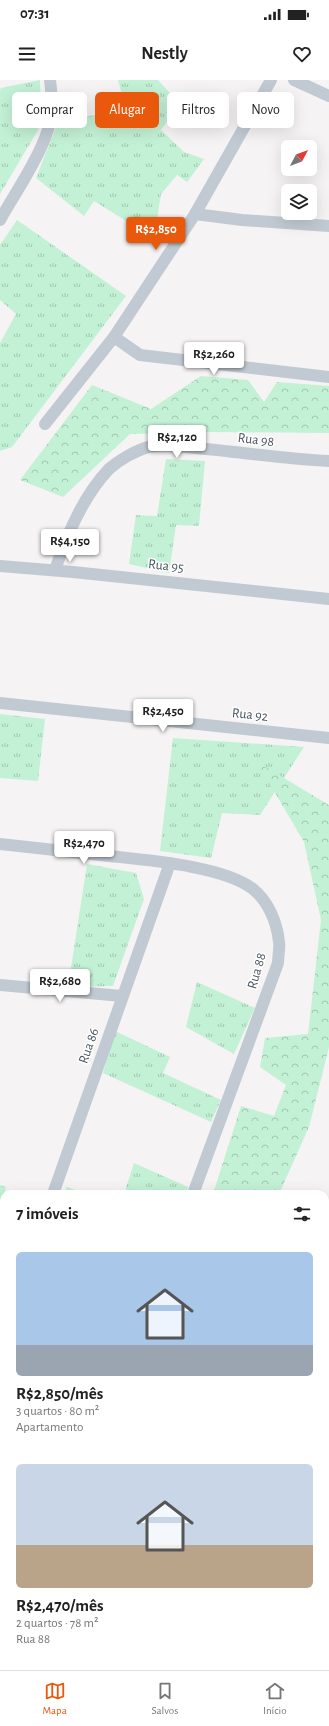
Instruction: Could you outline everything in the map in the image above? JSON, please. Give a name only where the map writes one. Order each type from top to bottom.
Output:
[{"type":"street","points":[[0,220],[39,151],[48,129],[52,106],[50,80]]},
{"type":"street","points":[[45,424],[114,337],[195,214],[271,80]]},
{"type":"street","points":[[294,80],[329,96]]},
{"type":"street","points":[[195,214],[242,220],[329,226]]},
{"type":"street","points":[[114,337],[140,355],[329,378]]},
{"type":"street","name":"Rua 98","points":[[55,570],[62,548],[84,505],[110,469],[131,454],[149,447],[173,446],[291,459],[329,461]]},
{"type":"street","name":"Rua 95","points":[[0,566],[55,570],[329,599]]},
{"type":"street","name":"Rua 92","points":[[0,704],[329,738]]},
{"type":"street","name":"Rua 88","points":[[0,844],[170,863],[208,871],[232,878],[252,888],[266,902],[274,921],[279,942],[278,963],[194,1190]]},
{"type":"street","name":"Rua 86","points":[[54,1190],[170,863]]},
{"type":"street","points":[[0,985],[122,996]]},
{"type":"green space","points":[[40,80],[40,92],[12,92],[12,128],[39,128],[0,194],[0,90],[1,88]]},
{"type":"green space","points":[[118,80],[158,80],[169,92],[167,92],[167,122],[161,130],[184,152],[204,159],[187,182],[177,175],[161,194],[154,238],[94,201],[84,216],[36,178],[56,128],[87,128],[87,116],[95,115],[95,128],[159,128],[159,92],[121,92]]},
{"type":"green space","points":[[17,220],[126,296],[12,447],[0,451],[0,343],[16,314],[0,300],[0,245]]},
{"type":"green space","points":[[201,376],[248,380],[264,402],[277,382],[329,386],[329,433],[212,432],[130,434],[63,497],[20,480],[92,385],[151,409]]},
{"type":"green space","points":[[166,459],[205,461],[199,526],[176,525],[169,573],[129,564],[136,515],[157,516]]},
{"type":"green space","points":[[0,714],[45,719],[38,781],[0,778]]},
{"type":"green space","points":[[173,738],[304,747],[260,815],[222,813],[211,858],[160,851]]},
{"type":"green space","points":[[257,762],[329,805],[329,1047],[309,1127],[281,1190],[214,1190],[241,1106],[274,1116],[286,1085],[260,1067],[265,1038],[308,1034],[321,920],[304,842]]},
{"type":"green space","points":[[87,864],[136,873],[144,899],[113,986],[68,987]]},
{"type":"green space","points":[[197,982],[255,1008],[234,1054],[186,1027]]},
{"type":"green space","points":[[115,1031],[170,1057],[163,1073],[221,1100],[211,1122],[103,1073]]},
{"type":"green space","points":[[134,1163],[188,1187],[187,1190],[125,1190]]},
{"type":"green space","points":[[0,1185],[6,1187],[5,1190],[0,1190]]},
{"type":"green space","points":[[67,1187],[76,1190],[65,1190]]}]
